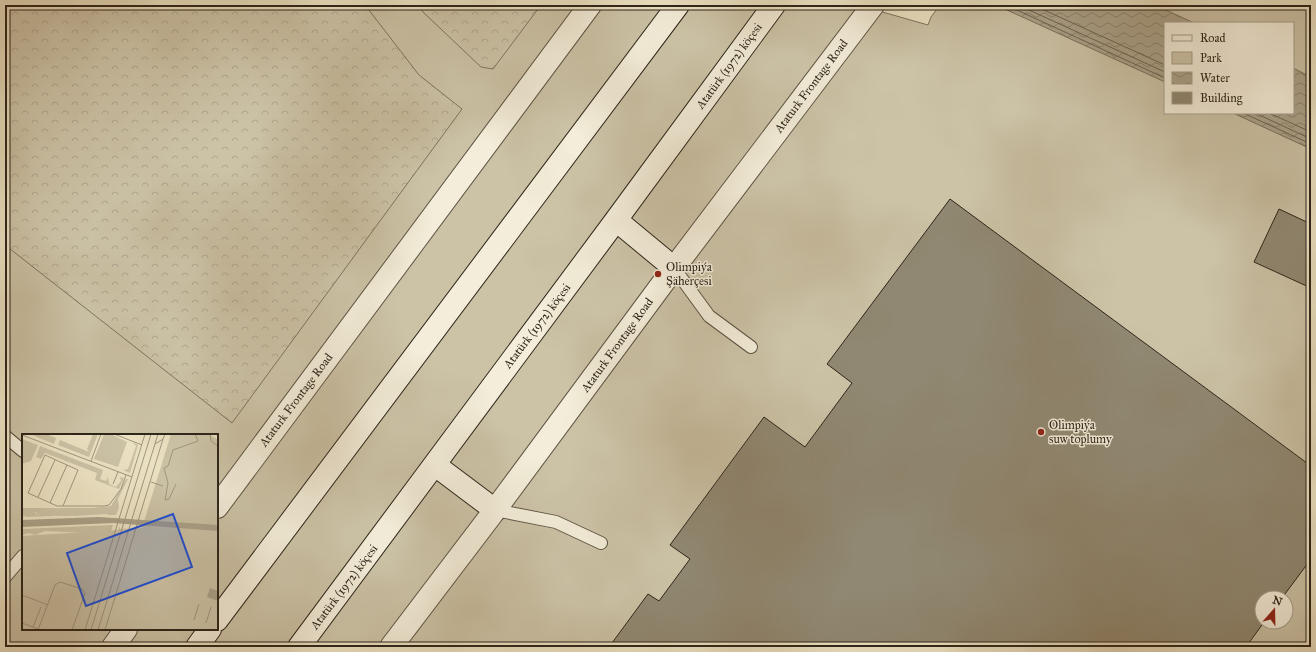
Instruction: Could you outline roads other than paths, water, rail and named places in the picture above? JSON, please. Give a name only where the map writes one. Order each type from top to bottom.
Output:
[{"type":"main road","name":"Ataturk Frontage Road","points":[[218,506],[590,5]]},
{"type":"main road","points":[[218,619],[678,5]]},
{"type":"main road","name":"Atatürk (1972) köçesi","points":[[299,647],[774,5]]},
{"type":"main road","name":"Ataturk Frontage Road","points":[[391,647],[495,510],[674,268],[873,5]]},
{"type":"main road","points":[[616,220],[674,268]]},
{"type":"main road","points":[[435,465],[495,510]]},
{"type":"main road","points":[[112,647],[125,630]]},
{"type":"main road","points":[[197,647],[209,630]]},
{"type":"lane","points":[[674,268],[710,316],[751,348]]},
{"type":"lane","points":[[5,436],[22,450]]},
{"type":"lane","points":[[495,510],[556,522],[601,543]]},
{"type":"lane","points":[[5,577],[22,557]]},
{"type":"water","points":[[996,5],[1155,5],[1192,22],[1164,22],[1164,82]]},
{"type":"water","points":[[1294,68],[1311,77],[1311,149],[1235,114],[1294,114]]},
{"type":"place","name":"Olimpiýa Şäherçesi","points":[[658,274]]},
{"type":"place","name":"Olimpiýa suw toplumy","points":[[1041,432]]}]
